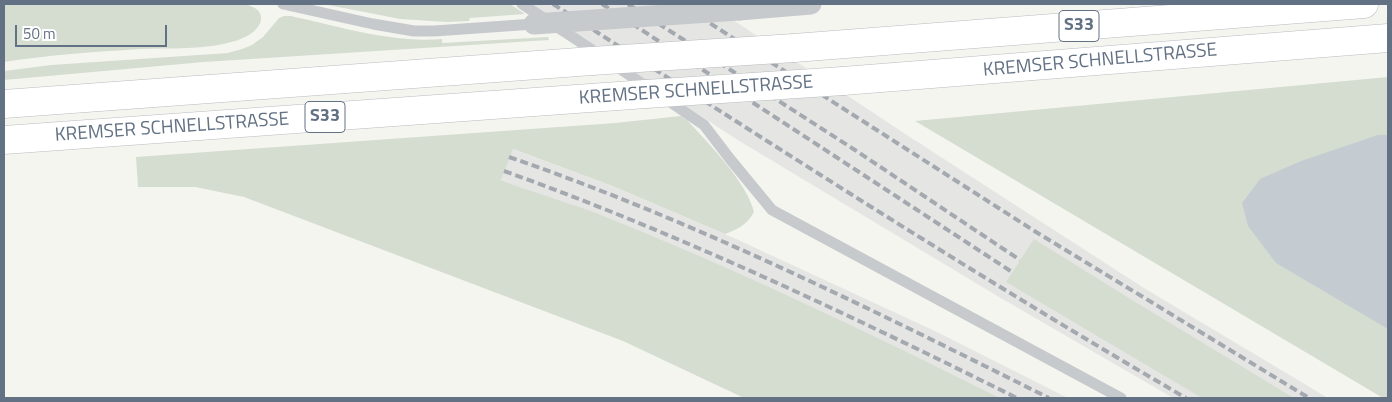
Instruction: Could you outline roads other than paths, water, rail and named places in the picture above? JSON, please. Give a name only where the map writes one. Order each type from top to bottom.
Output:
[{"type":"highway","name":"KREMSER SCHNELLSTRASSE","points":[[4,104],[794,48],[1364,4]]},
{"type":"highway","name":"KREMSER SCHNELLSTRASSE","points":[[4,140],[843,81],[1388,38]]},
{"type":"street","points":[[534,24],[811,4]]},
{"type":"lane","points":[[283,4],[414,31],[534,24]]},
{"type":"lane","points":[[522,4],[704,125],[772,210],[1121,398]]},
{"type":"railway","points":[[553,4],[946,254],[1186,398]]},
{"type":"railway","points":[[602,4],[1012,272]]},
{"type":"railway","points":[[628,4],[855,150],[1020,260]]},
{"type":"railway","points":[[680,4],[1036,232],[1309,398]]},
{"type":"railway","points":[[509,157],[647,209],[783,268],[1049,398]]},
{"type":"railway","points":[[504,171],[635,221],[764,277],[891,336],[1017,398]]}]
